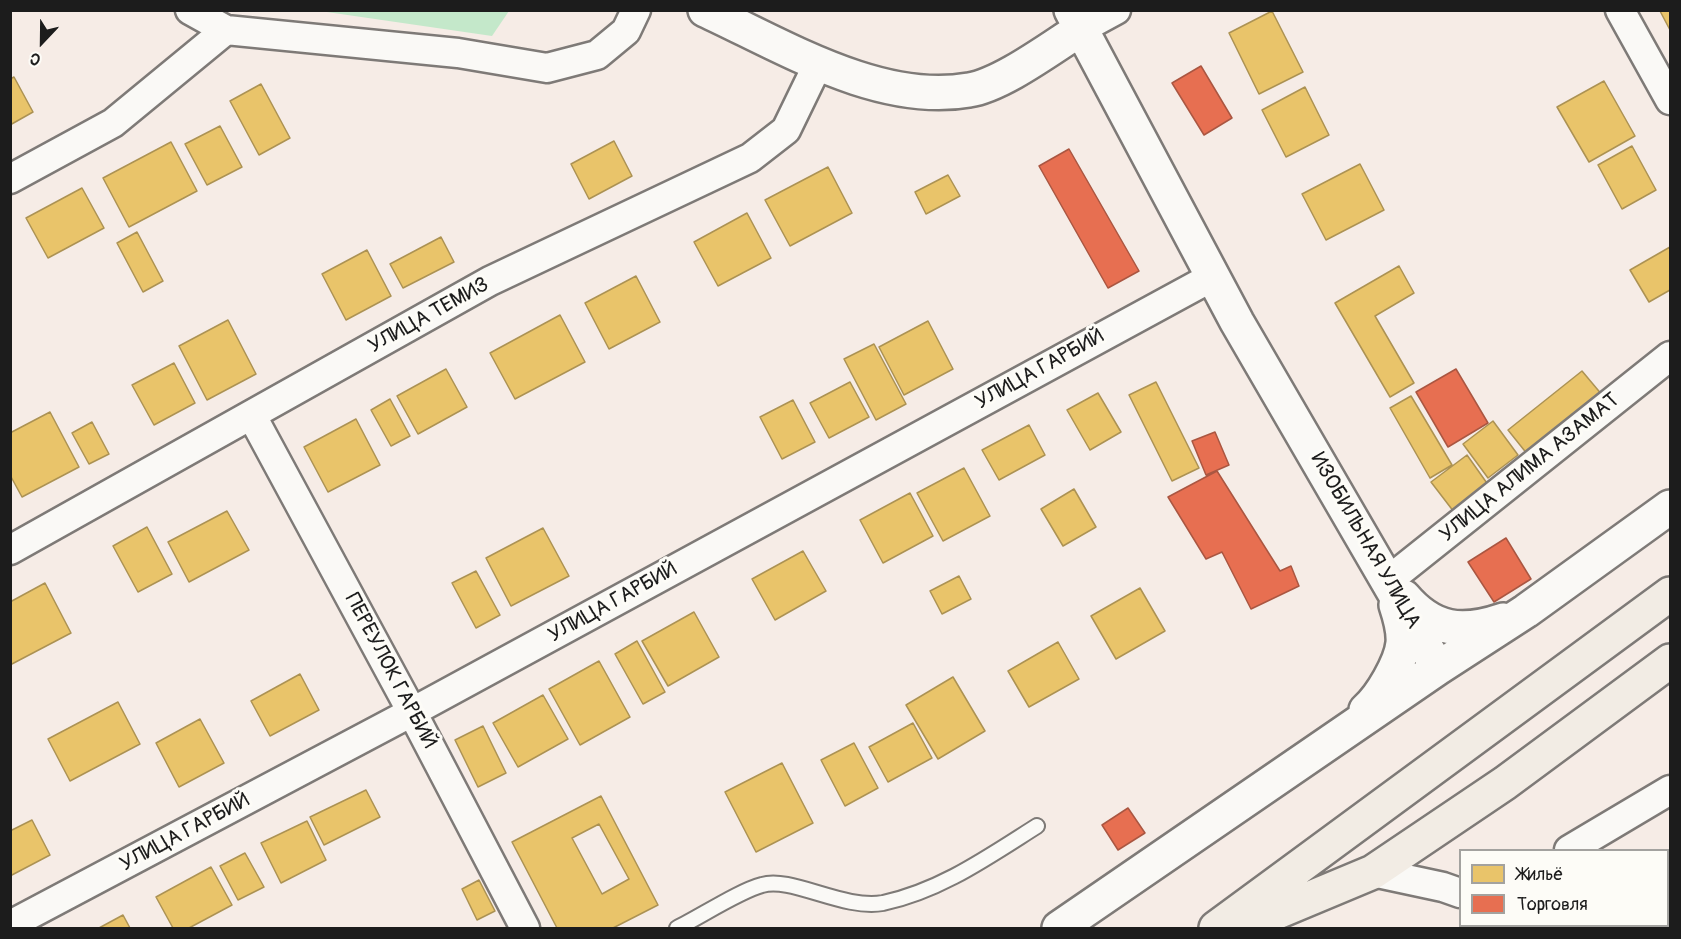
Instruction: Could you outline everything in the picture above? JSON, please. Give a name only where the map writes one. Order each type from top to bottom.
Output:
[{"type":"main road","points":[[705,10],[819,62],[879,86],[931,93],[970,90],[1009,74],[1076,20]]},
{"type":"main road","name":"ИЗОБИЛЬНАЯ УЛИЦА","points":[[1076,20],[1237,322],[1389,580],[1438,668]]},
{"type":"main road","points":[[1059,928],[1438,668],[1521,614],[1671,507]]},
{"type":"main road","points":[[1389,580],[1417,612],[1446,627],[1487,626],[1521,614]]},
{"type":"main road","points":[[1338,738],[1384,689],[1403,645],[1402,625],[1389,580]]},
{"type":"main road","points":[[1216,928],[1671,594]]},
{"type":"main road","points":[[1239,928],[1373,872],[1505,783],[1671,661]]},
{"type":"street","points":[[190,10],[226,30],[458,53],[547,68],[597,55],[626,31],[636,10]]},
{"type":"street","points":[[1076,20],[1116,10]]},
{"type":"street","points":[[1620,10],[1671,100]]},
{"type":"street","points":[[10,179],[113,123],[226,30]]},
{"type":"street","name":"УЛИЦА ТЕМИЗ","points":[[10,550],[490,281],[750,158],[786,130],[819,62]]},
{"type":"street","name":"УЛИЦА ГАРБИЙ","points":[[10,925],[412,712],[1214,276]]},
{"type":"street","name":"УЛИЦА АЛИМА АЗАМАТ","points":[[1389,580],[1671,356]]},
{"type":"street","name":"ПЕРЕУЛОК ГАРБИЙ","points":[[252,416],[412,712],[525,928]]},
{"type":"street","points":[[1571,849],[1671,790]]},
{"type":"street","points":[[1373,872],[1443,886],[1459,892]]},
{"type":"lane","points":[[677,928],[764,884],[794,887],[844,902],[881,903],[944,883],[1037,826]]},
{"type":"green space","points":[[320,11],[509,11],[492,36]]},
{"type":"building: Жильё","points":[[1670,10],[1670,30],[1660,11]]},
{"type":"building: Жильё","points":[[1272,11],[1303,72],[1259,94],[1229,33]]},
{"type":"building: Жильё","points":[[14,77],[33,112],[10,125],[10,79]]},
{"type":"building: Жильё","points":[[1604,81],[1635,136],[1589,162],[1557,107]]},
{"type":"building: Жильё","points":[[261,84],[290,138],[259,155],[230,101]]},
{"type":"building: Жильё","points":[[1305,87],[1329,135],[1286,157],[1262,110]]},
{"type":"building: Жильё","points":[[220,126],[242,167],[207,185],[185,144]]},
{"type":"building: Жильё","points":[[614,141],[632,176],[589,199],[571,164]]},
{"type":"building: Жильё","points":[[171,142],[197,191],[129,227],[103,178]]},
{"type":"building: Жильё","points":[[1632,146],[1656,190],[1622,209],[1598,165]]},
{"type":"building: Жильё","points":[[1360,164],[1384,210],[1326,240],[1302,194]]},
{"type":"building: Жильё","points":[[828,167],[852,213],[790,246],[765,200]]},
{"type":"building: Жильё","points":[[948,175],[960,196],[926,214],[915,192]]},
{"type":"building: Жильё","points":[[82,188],[104,228],[48,258],[26,218]]},
{"type":"building: Жильё","points":[[747,213],[771,258],[718,286],[694,242]]},
{"type":"building: Жильё","points":[[137,232],[163,281],[143,292],[117,243]]},
{"type":"building: Жильё","points":[[441,237],[454,262],[403,288],[390,264]]},
{"type":"building: Жильё","points":[[1670,247],[1670,290],[1649,302],[1630,270]]},
{"type":"building: Жильё","points":[[367,250],[391,296],[346,320],[322,274]]},
{"type":"building: Жильё","points":[[1399,266],[1414,293],[1375,316],[1414,383],[1390,397],[1335,303]]},
{"type":"building: Жильё","points":[[636,276],[660,322],[609,349],[585,303]]},
{"type":"building: Жильё","points":[[560,315],[585,362],[515,399],[490,353]]},
{"type":"building: Жильё","points":[[228,320],[256,374],[207,400],[179,346]]},
{"type":"building: Жильё","points":[[928,321],[953,369],[904,395],[879,347]]},
{"type":"building: Жильё","points":[[874,344],[906,404],[876,420],[844,359]]},
{"type":"building: Жильё","points":[[174,363],[195,403],[154,425],[132,385]]},
{"type":"building: Жильё","points":[[446,369],[467,407],[418,434],[397,396]]},
{"type":"building: Жильё","points":[[1582,371],[1603,396],[1528,455],[1508,430]]},
{"type":"building: Жильё","points":[[850,382],[869,417],[829,438],[810,403]]},
{"type":"building: Жильё","points":[[1156,382],[1199,468],[1172,481],[1129,395]]},
{"type":"building: Жильё","points":[[1098,393],[1121,432],[1090,450],[1067,410]]},
{"type":"building: Жильё","points":[[1411,396],[1452,465],[1430,478],[1390,408]]},
{"type":"building: Жильё","points":[[390,399],[410,436],[391,446],[371,410]]},
{"type":"building: Жильё","points":[[793,400],[815,442],[782,459],[760,417]]},
{"type":"building: Жильё","points":[[50,412],[79,467],[22,497],[10,475],[10,433]]},
{"type":"building: Жильё","points":[[356,419],[380,465],[328,492],[304,447]]},
{"type":"building: Жильё","points":[[1493,421],[1518,455],[1488,478],[1463,444]]},
{"type":"building: Жильё","points":[[92,422],[109,454],[89,464],[72,433]]},
{"type":"building: Жильё","points":[[1029,425],[1045,455],[999,480],[982,450]]},
{"type":"building: Жильё","points":[[1467,455],[1489,486],[1454,512],[1431,482]]},
{"type":"building: Жильё","points":[[964,468],[990,516],[943,541],[917,493]]},
{"type":"building: Жильё","points":[[1074,489],[1096,527],[1063,546],[1041,509]]},
{"type":"building: Жильё","points":[[910,493],[933,536],[883,563],[860,520]]},
{"type":"building: Жильё","points":[[227,511],[249,550],[189,582],[168,542]]},
{"type":"building: Жильё","points":[[147,527],[172,574],[138,592],[113,546]]},
{"type":"building: Жильё","points":[[543,528],[569,576],[511,606],[486,558]]},
{"type":"building: Жильё","points":[[803,551],[826,591],[775,620],[752,579]]},
{"type":"building: Жильё","points":[[476,571],[500,615],[476,628],[452,583]]},
{"type":"building: Жильё","points":[[959,576],[971,599],[942,614],[930,591]]},
{"type":"building: Жильё","points":[[45,583],[71,633],[10,665],[10,602]]},
{"type":"building: Жильё","points":[[1140,588],[1165,631],[1116,659],[1091,616]]},
{"type":"building: Жильё","points":[[694,612],[719,657],[668,686],[642,641]]},
{"type":"building: Жильё","points":[[637,641],[665,692],[643,704],[615,654]]},
{"type":"building: Жильё","points":[[1058,642],[1079,679],[1029,707],[1008,671]]},
{"type":"building: Жильё","points":[[599,661],[630,717],[580,745],[549,689]]},
{"type":"building: Жильё","points":[[300,674],[319,710],[270,736],[251,701]]},
{"type":"building: Жильё","points":[[953,677],[985,731],[938,759],[906,705]]},
{"type":"building: Жильё","points":[[543,695],[568,739],[518,767],[493,723]]},
{"type":"building: Жильё","points":[[118,702],[140,744],[70,781],[48,739]]},
{"type":"building: Жильё","points":[[200,719],[224,763],[179,787],[156,743]]},
{"type":"building: Жильё","points":[[913,723],[932,758],[888,782],[869,747]]},
{"type":"building: Жильё","points":[[483,726],[506,773],[478,787],[455,740]]},
{"type":"building: Жильё","points":[[854,743],[878,788],[845,806],[821,760]]},
{"type":"building: Жильё","points":[[782,763],[813,823],[756,852],[725,792]]},
{"type":"building: Жильё","points":[[366,790],[380,817],[324,845],[310,817]]},
{"type":"building: Жильё","points":[[601,796],[658,905],[613,928],[557,928],[512,842]],"holes":[[[599,824],[629,879],[602,894],[572,838]]]},
{"type":"building: Жильё","points":[[32,820],[50,855],[10,876],[10,831]]},
{"type":"building: Жильё","points":[[307,821],[326,860],[281,883],[261,843]]},
{"type":"building: Жильё","points":[[245,853],[264,887],[238,900],[220,866]]},
{"type":"building: Жильё","points":[[211,867],[232,905],[189,928],[173,928],[156,897]]},
{"type":"building: Жильё","points":[[479,880],[495,911],[477,920],[462,889]]},
{"type":"building: Жильё","points":[[123,915],[130,928],[99,928]]},
{"type":"building: Торговля","points":[[1201,66],[1232,118],[1204,135],[1172,83]]},
{"type":"building: Торговля","points":[[1069,149],[1139,271],[1108,288],[1039,166]]},
{"type":"building: Торговля","points":[[1456,369],[1488,423],[1448,447],[1416,392]]},
{"type":"building: Торговля","points":[[1215,432],[1229,465],[1206,475],[1192,441]]},
{"type":"building: Торговля","points":[[1217,471],[1280,571],[1291,566],[1299,586],[1251,609],[1222,552],[1206,559],[1168,497]]},
{"type":"building: Торговля","points":[[1506,538],[1531,579],[1494,602],[1468,562]]},
{"type":"building: Торговля","points":[[1128,808],[1145,833],[1118,850],[1102,825]]}]
